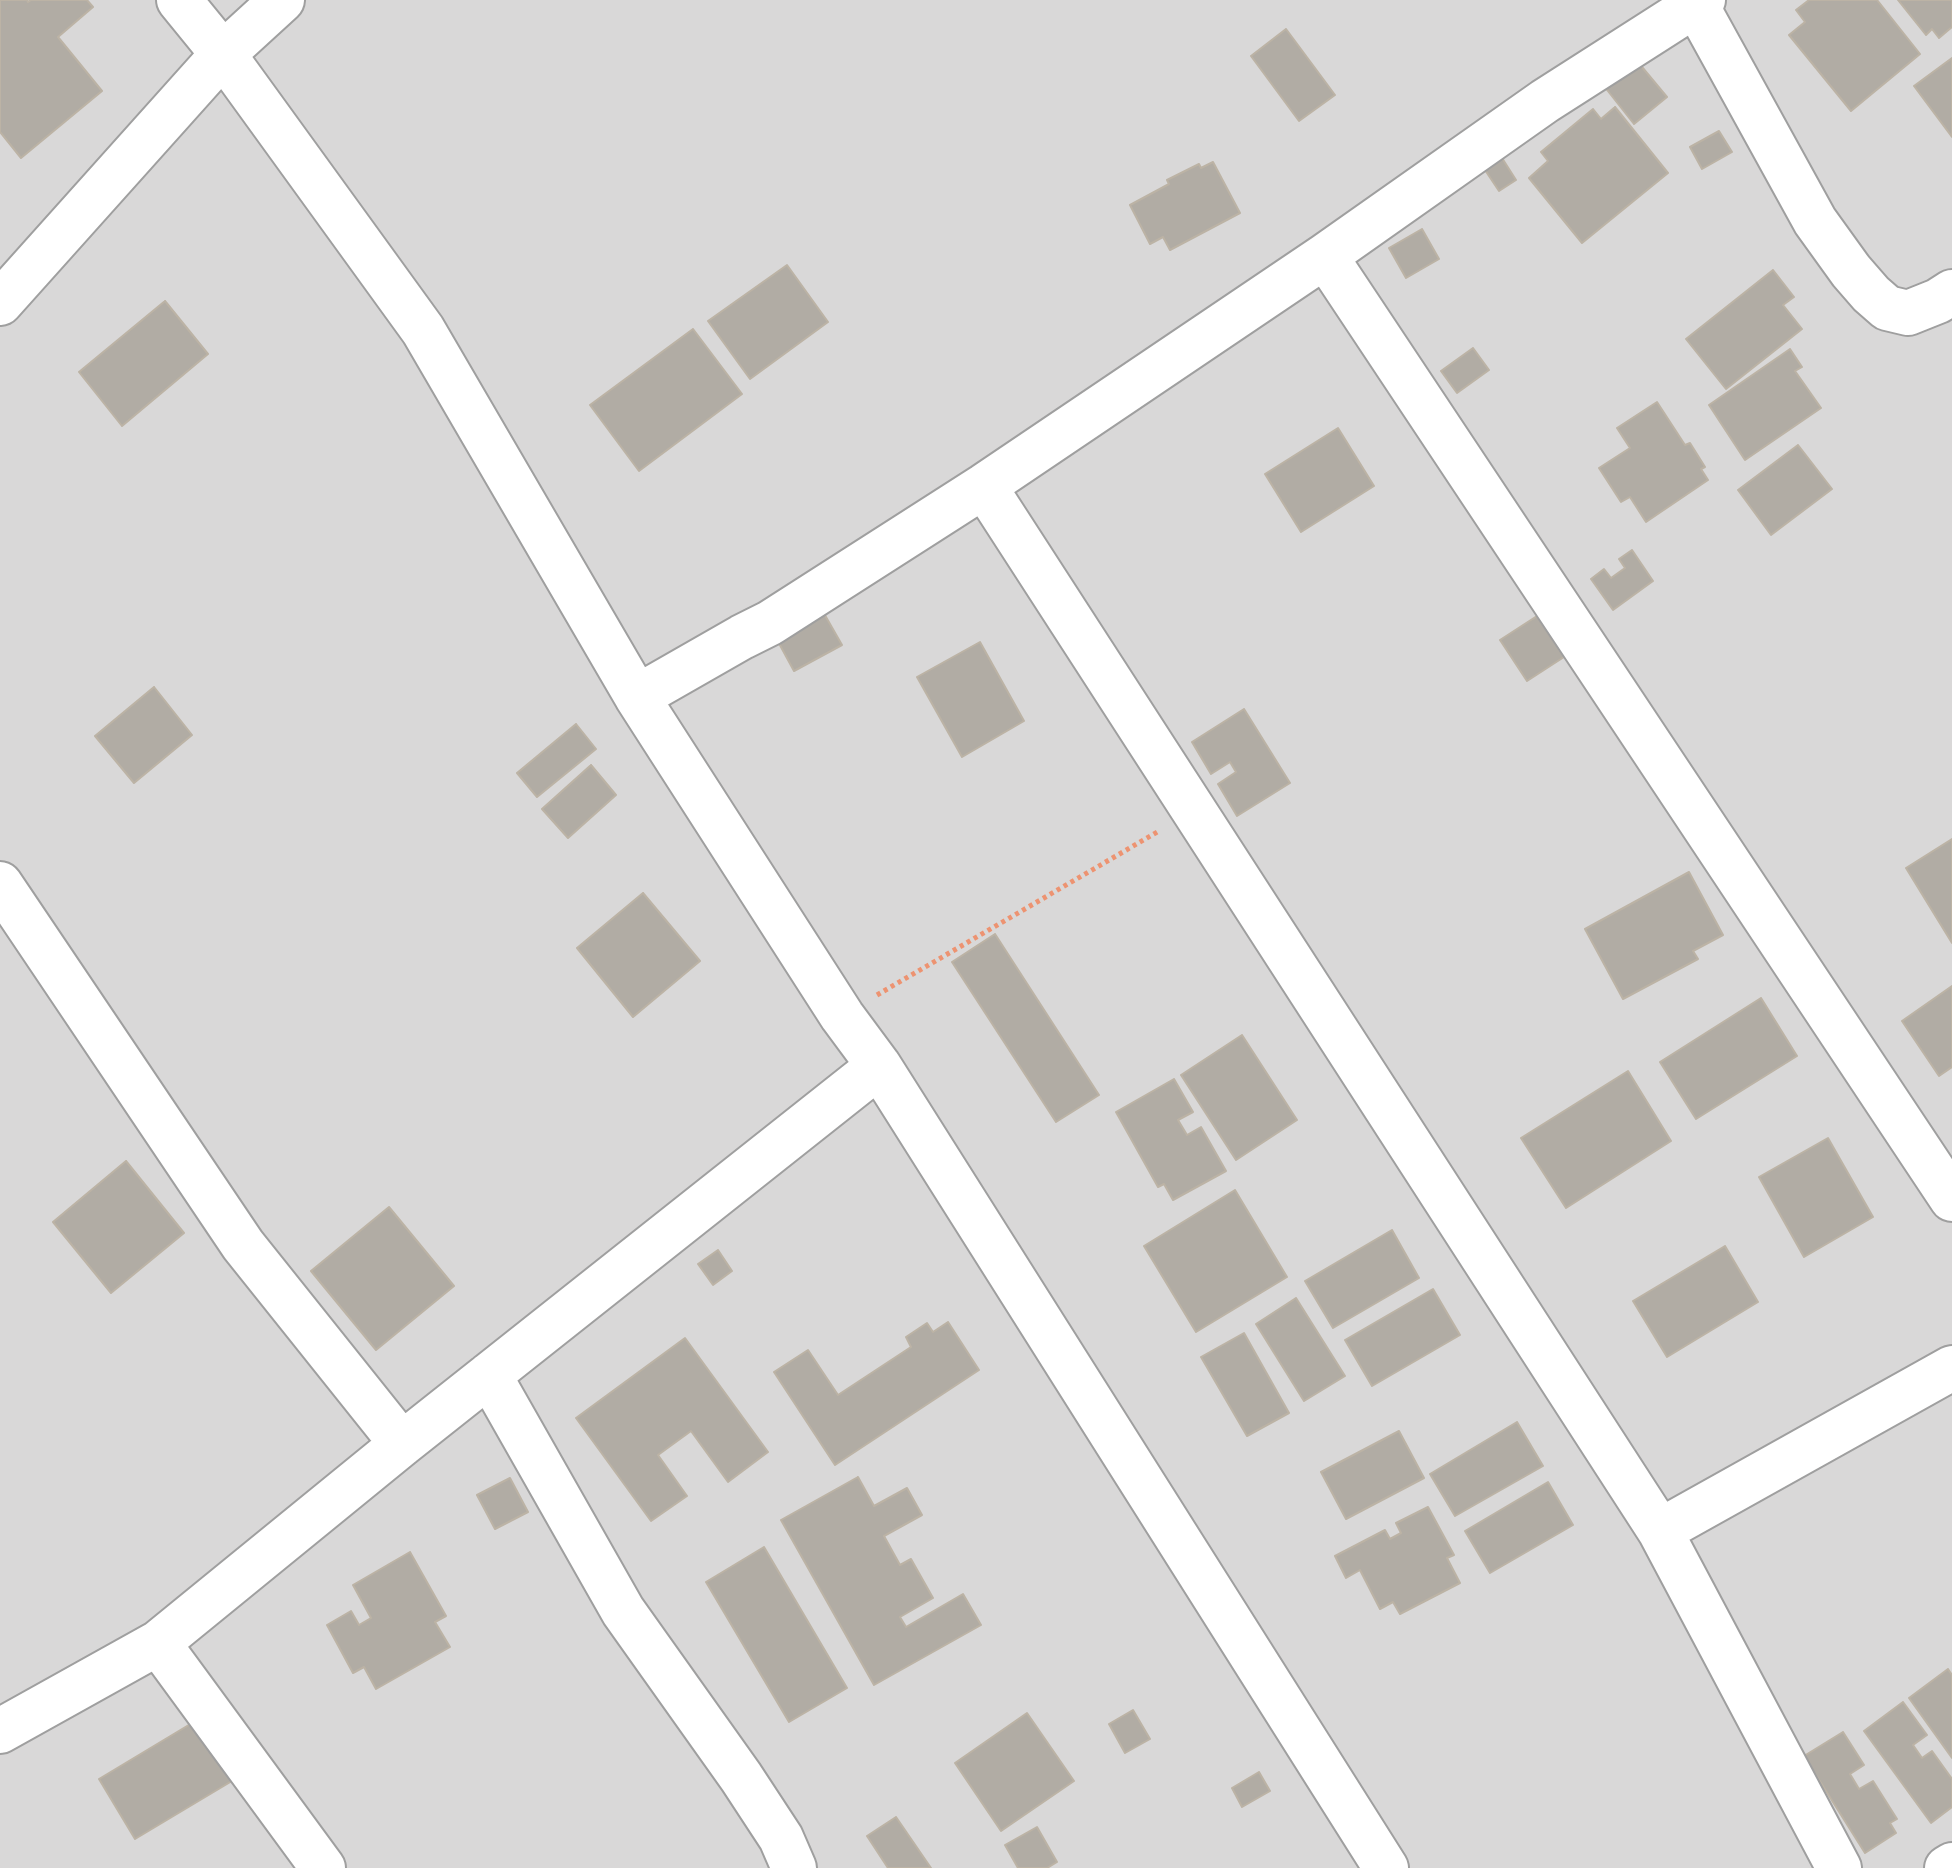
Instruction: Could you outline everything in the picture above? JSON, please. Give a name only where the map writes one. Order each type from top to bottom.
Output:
[{"type":"street","points":[[179,0],[223,54],[423,330],[637,697],[842,1016],[879,1066],[1386,1868]]},
{"type":"street","points":[[0,303],[223,54],[282,0]]},
{"type":"street","points":[[637,697],[770,623],[984,486],[1325,256],[1545,101],[1699,3],[1815,221],[1861,283],[1887,308],[1908,313],[1952,292]]},
{"type":"street","points":[[1325,256],[1952,1199]]},
{"type":"street","points":[[984,486],[1660,1531],[1839,1868]]},
{"type":"street","points":[[0,884],[243,1245],[402,1444]]},
{"type":"street","points":[[0,1731],[158,1643],[402,1444],[879,1066]]},
{"type":"street","points":[[1660,1531],[1952,1368]]},
{"type":"street","points":[[489,1375],[623,1611],[741,1777],[781,1838],[794,1868]]},
{"type":"street","points":[[158,1643],[323,1868]]},
{"type":"street","points":[[1947,1868],[1952,1865]]},
{"type":"path","points":[[842,1016],[1195,811]]},
{"type":"shaded area","points":[[0,0],[1952,0],[1952,1868],[0,1868]]},
{"type":"building","points":[[0,0],[87,0],[93,7],[58,37],[102,91],[21,158],[0,132]]},
{"type":"building","points":[[1809,0],[1877,0],[1920,54],[1851,111],[1789,35],[1805,22],[1796,10]]},
{"type":"building","points":[[1898,0],[1952,0],[1952,27],[1939,38],[1932,29],[1926,35]]},
{"type":"building","points":[[1286,29],[1335,95],[1299,121],[1251,56]]},
{"type":"building","points":[[1632,55],[1667,97],[1634,124],[1600,81]]},
{"type":"building","points":[[1952,58],[1952,137],[1914,86]]},
{"type":"building","points":[[1615,107],[1668,173],[1582,243],[1529,178],[1548,161],[1541,152],[1593,109],[1601,119]]},
{"type":"building","points":[[1719,131],[1732,152],[1702,169],[1690,147]]},
{"type":"building","points":[[1502,158],[1516,180],[1499,191],[1485,170]]},
{"type":"building","points":[[1213,162],[1240,213],[1170,250],[1163,237],[1150,244],[1130,205],[1169,184],[1167,180],[1199,164],[1201,168]]},
{"type":"building","points":[[1422,229],[1439,259],[1406,278],[1389,248]]},
{"type":"building","points":[[787,265],[828,322],[750,379],[708,321]]},
{"type":"building","points":[[1773,270],[1794,297],[1783,305],[1802,329],[1726,389],[1686,339]]},
{"type":"building","points":[[165,301],[208,354],[122,426],[79,372]]},
{"type":"building","points":[[693,329],[742,394],[639,471],[590,405]]},
{"type":"building","points":[[1473,348],[1489,370],[1457,393],[1441,371]]},
{"type":"building","points":[[1790,349],[1802,367],[1795,371],[1821,408],[1745,460],[1709,405]]},
{"type":"building","points":[[1657,402],[1685,445],[1690,443],[1705,467],[1701,469],[1708,480],[1646,522],[1630,497],[1621,502],[1599,468],[1630,448],[1617,428]]},
{"type":"building","points":[[1338,428],[1374,486],[1301,532],[1265,474]]},
{"type":"building","points":[[1798,445],[1832,489],[1771,535],[1738,490]]},
{"type":"building","points":[[1632,550],[1653,581],[1613,610],[1591,579],[1604,569],[1611,578],[1625,568],[1619,559]]},
{"type":"building","points":[[822,610],[842,645],[794,671],[775,636]]},
{"type":"building","points":[[1537,616],[1564,657],[1527,681],[1500,640]]},
{"type":"building","points":[[980,642],[1024,721],[962,757],[917,677]]},
{"type":"building","points":[[154,687],[192,735],[134,783],[95,736]]},
{"type":"building","points":[[1244,709],[1290,783],[1237,816],[1218,784],[1236,772],[1230,762],[1211,774],[1192,742]]},
{"type":"building","points":[[576,724],[596,749],[537,797],[517,773]]},
{"type":"building","points":[[591,765],[616,795],[568,838],[542,809]]},
{"type":"building","points":[[1952,839],[1952,943],[1906,868]]},
{"type":"building","points":[[1689,872],[1723,935],[1693,951],[1698,959],[1623,999],[1585,929]]},
{"type":"building","points":[[643,893],[700,961],[633,1017],[577,948]]},
{"type":"building","points":[[995,934],[1099,1095],[1056,1122],[952,962]]},
{"type":"building","points":[[1952,986],[1952,1067],[1939,1076],[1902,1021]]},
{"type":"building","points":[[1761,998],[1797,1056],[1696,1119],[1660,1062]]},
{"type":"building","points":[[1242,1035],[1297,1120],[1236,1160],[1181,1075]]},
{"type":"building","points":[[1628,1071],[1671,1141],[1566,1208],[1521,1138]]},
{"type":"building","points":[[1174,1079],[1193,1112],[1178,1120],[1187,1135],[1201,1127],[1226,1171],[1173,1200],[1164,1184],[1158,1187],[1116,1112]]},
{"type":"building","points":[[1828,1138],[1873,1217],[1804,1257],[1759,1177]]},
{"type":"building","points":[[126,1161],[184,1233],[111,1293],[53,1222]]},
{"type":"building","points":[[1235,1190],[1287,1277],[1196,1332],[1144,1246]]},
{"type":"building","points":[[389,1207],[454,1286],[376,1350],[311,1271]]},
{"type":"building","points":[[1392,1230],[1419,1278],[1333,1328],[1305,1281]]},
{"type":"building","points":[[1725,1246],[1758,1302],[1667,1357],[1633,1301]]},
{"type":"building","points":[[718,1250],[732,1271],[713,1285],[698,1264]]},
{"type":"building","points":[[1433,1289],[1460,1335],[1372,1386],[1345,1340]]},
{"type":"building","points":[[1296,1298],[1345,1376],[1304,1401],[1256,1324]]},
{"type":"building","points":[[948,1322],[979,1370],[835,1465],[774,1372],[808,1350],[838,1395],[911,1347],[906,1337],[927,1323],[933,1332]]},
{"type":"building","points":[[1244,1333],[1289,1413],[1247,1436],[1201,1357]]},
{"type":"building","points":[[685,1338],[768,1452],[728,1482],[691,1431],[658,1455],[687,1496],[651,1521],[576,1418]]},
{"type":"building","points":[[1517,1422],[1543,1466],[1455,1516],[1430,1474]]},
{"type":"building","points":[[1399,1431],[1424,1478],[1346,1519],[1321,1472]]},
{"type":"building","points":[[858,1477],[874,1506],[907,1488],[922,1515],[884,1536],[900,1565],[911,1559],[933,1598],[900,1617],[906,1627],[963,1594],[981,1625],[874,1685],[781,1520]]},
{"type":"building","points":[[510,1478],[528,1512],[495,1529],[477,1495]]},
{"type":"building","points":[[1548,1482],[1573,1525],[1490,1573],[1465,1531]]},
{"type":"building","points":[[1428,1507],[1454,1555],[1447,1558],[1460,1583],[1400,1614],[1393,1602],[1380,1609],[1360,1570],[1346,1578],[1335,1556],[1385,1530],[1390,1539],[1401,1533],[1396,1523]]},
{"type":"building","points":[[764,1547],[847,1688],[789,1722],[706,1582]]},
{"type":"building","points":[[410,1552],[446,1616],[435,1622],[450,1647],[376,1689],[364,1667],[353,1673],[327,1625],[351,1611],[359,1625],[371,1618],[353,1585]]},
{"type":"building","points":[[1948,1669],[1952,1675],[1952,1758],[1909,1698]]},
{"type":"building","points":[[1903,1702],[1927,1735],[1913,1745],[1922,1758],[1932,1751],[1952,1779],[1952,1807],[1931,1823],[1864,1731]]},
{"type":"building","points":[[1133,1710],[1150,1739],[1125,1753],[1109,1724]]},
{"type":"building","points":[[1027,1713],[1074,1781],[1001,1831],[955,1763]]},
{"type":"building","points":[[207,1714],[242,1775],[135,1839],[99,1779]]},
{"type":"building","points":[[1843,1732],[1864,1765],[1850,1774],[1859,1789],[1873,1781],[1897,1819],[1890,1823],[1896,1833],[1865,1853],[1804,1756]]},
{"type":"building","points":[[1259,1772],[1270,1791],[1242,1807],[1232,1788]]},
{"type":"building","points":[[896,1817],[931,1868],[888,1868],[867,1836]]},
{"type":"building","points":[[1037,1827],[1057,1862],[1047,1868],[1018,1868],[1005,1845]]}]
